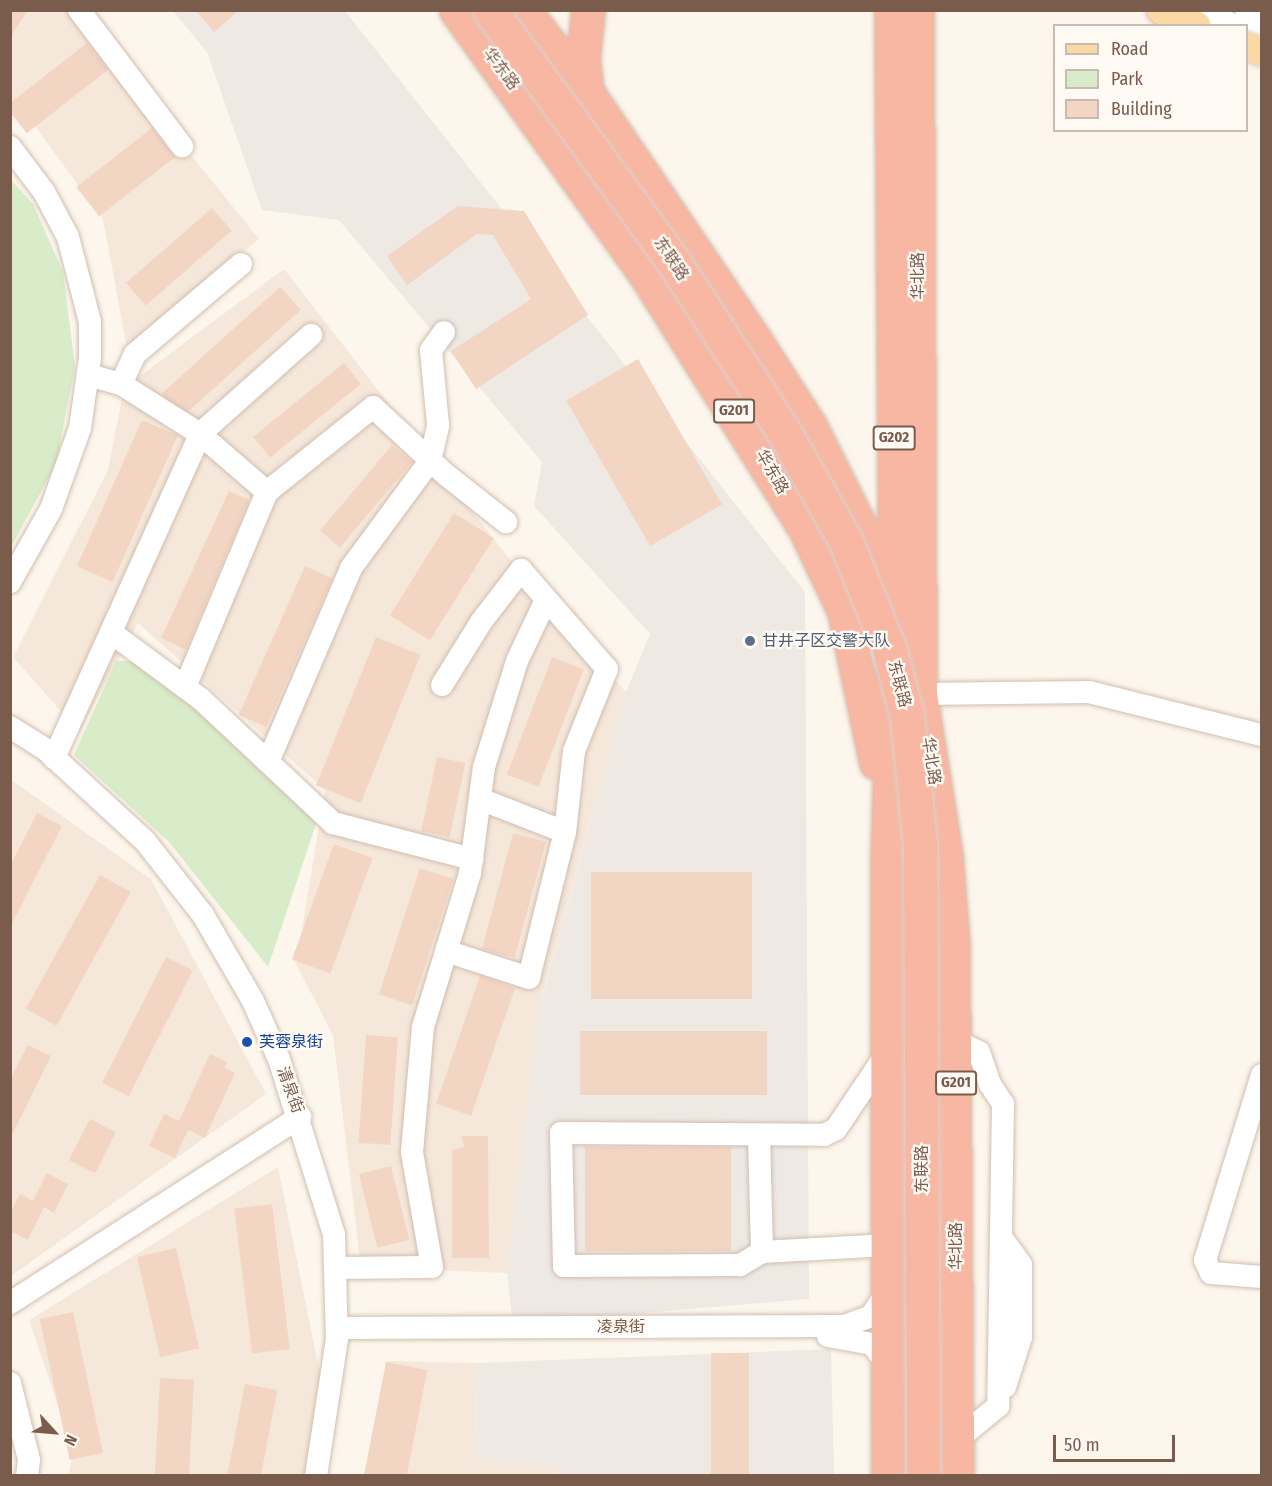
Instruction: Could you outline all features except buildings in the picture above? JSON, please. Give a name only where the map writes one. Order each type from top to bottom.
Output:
[{"type":"highway","name":"华东路","points":[[456,10],[648,277],[804,527],[844,611],[861,674],[887,866]]},
{"type":"highway","name":"东联路","points":[[490,10],[675,264],[777,422],[846,542],[889,648],[907,716],[920,843],[923,1476]]},
{"type":"highway","points":[[524,10],[587,92],[697,250],[810,426],[859,518],[895,597]]},
{"type":"highway","points":[[587,92],[583,59],[588,10]]},
{"type":"highway","name":"华北路","points":[[888,1476],[887,866],[895,597],[891,10]]},
{"type":"highway","name":"华北路","points":[[917,10],[920,694],[946,857],[956,1041],[957,1476]]},
{"type":"main road","points":[[1161,10],[1209,19]]},
{"type":"street","points":[[79,10],[182,146]]},
{"type":"street","points":[[1246,10],[1262,17]]},
{"type":"street","points":[[1209,19],[1228,24]]},
{"type":"street","points":[[1248,48],[1262,58]]},
{"type":"street","points":[[10,147],[44,192],[68,237],[90,322],[89,375],[80,428],[51,509],[10,582]]},
{"type":"street","points":[[121,384],[135,354],[241,264]]},
{"type":"street","points":[[268,762],[351,568],[430,461],[438,425],[431,350],[444,332]]},
{"type":"street","points":[[54,758],[113,634],[200,434],[311,335]]},
{"type":"street","points":[[89,375],[121,384],[200,434],[267,492]]},
{"type":"street","points":[[185,687],[267,492],[373,407],[430,461],[506,522]]},
{"type":"street","points":[[442,686],[481,622],[521,570],[545,602],[607,669],[574,751],[565,832],[529,978],[446,951]]},
{"type":"street","points":[[335,1268],[432,1267],[412,1152],[423,1027],[472,859],[484,767],[517,660],[545,602]]},
{"type":"street","points":[[113,634],[185,687],[333,823],[472,859]]},
{"type":"street","points":[[920,694],[1089,692],[1262,735]]},
{"type":"street","name":"清泉街","points":[[10,728],[54,758],[145,841],[203,915],[254,1001],[300,1117],[334,1234],[338,1334],[316,1476]]},
{"type":"street","points":[[480,799],[565,832]]},
{"type":"street","points":[[956,1041],[979,1052],[990,1084],[1003,1104],[998,1406],[957,1440]]},
{"type":"street","points":[[888,1053],[836,1129],[824,1135],[561,1133],[564,1266],[740,1265],[762,1252],[888,1245]]},
{"type":"street","points":[[1262,1075],[1204,1260],[1211,1273],[1262,1277]]},
{"type":"street","points":[[10,1303],[300,1117]]},
{"type":"street","points":[[759,1136],[762,1252]]},
{"type":"street","name":"凌泉街","points":[[338,1334],[844,1326],[871,1316],[888,1291]]},
{"type":"street","name":"凌泉街","points":[[338,1334],[845,1335],[872,1344],[888,1365]]},
{"type":"street","points":[[10,1383],[29,1460],[27,1476]]},
{"type":"shaded area","points":[[10,11],[74,11],[259,239],[127,348],[103,219],[35,126],[11,108]]},
{"type":"shaded area","points":[[173,11],[345,11],[805,592],[809,1299],[513,1324],[507,1273],[539,1009],[626,692],[650,634],[534,506],[542,462],[339,220],[262,210],[207,52]]},
{"type":"shaded area","points":[[284,269],[507,556],[626,692],[541,1000],[507,1273],[361,1267],[333,1035],[296,964],[325,790],[138,623],[79,732],[13,657],[108,470],[124,388]]},
{"type":"shaded area","points":[[10,779],[151,879],[266,1094],[11,1276]]},
{"type":"shaded area","points":[[278,1167],[324,1394],[306,1475],[68,1475],[74,1453],[29,1320]]},
{"type":"shaded area","points":[[831,1349],[834,1475],[552,1476],[555,1466],[477,1459],[476,1363]]},
{"type":"shaded area","points":[[387,1361],[476,1363],[477,1459],[556,1466],[552,1475],[376,1476]]},
{"type":"green space","points":[[11,180],[33,204],[63,272],[75,367],[56,464],[11,547]]},
{"type":"green space","points":[[116,661],[135,661],[208,716],[318,818],[268,967],[169,842],[74,755]]},
{"type":"place","name":"甘井子区交警大队","points":[[750,641]]},
{"type":"place","name":"芙蓉泉街","points":[[247,1042]]}]
